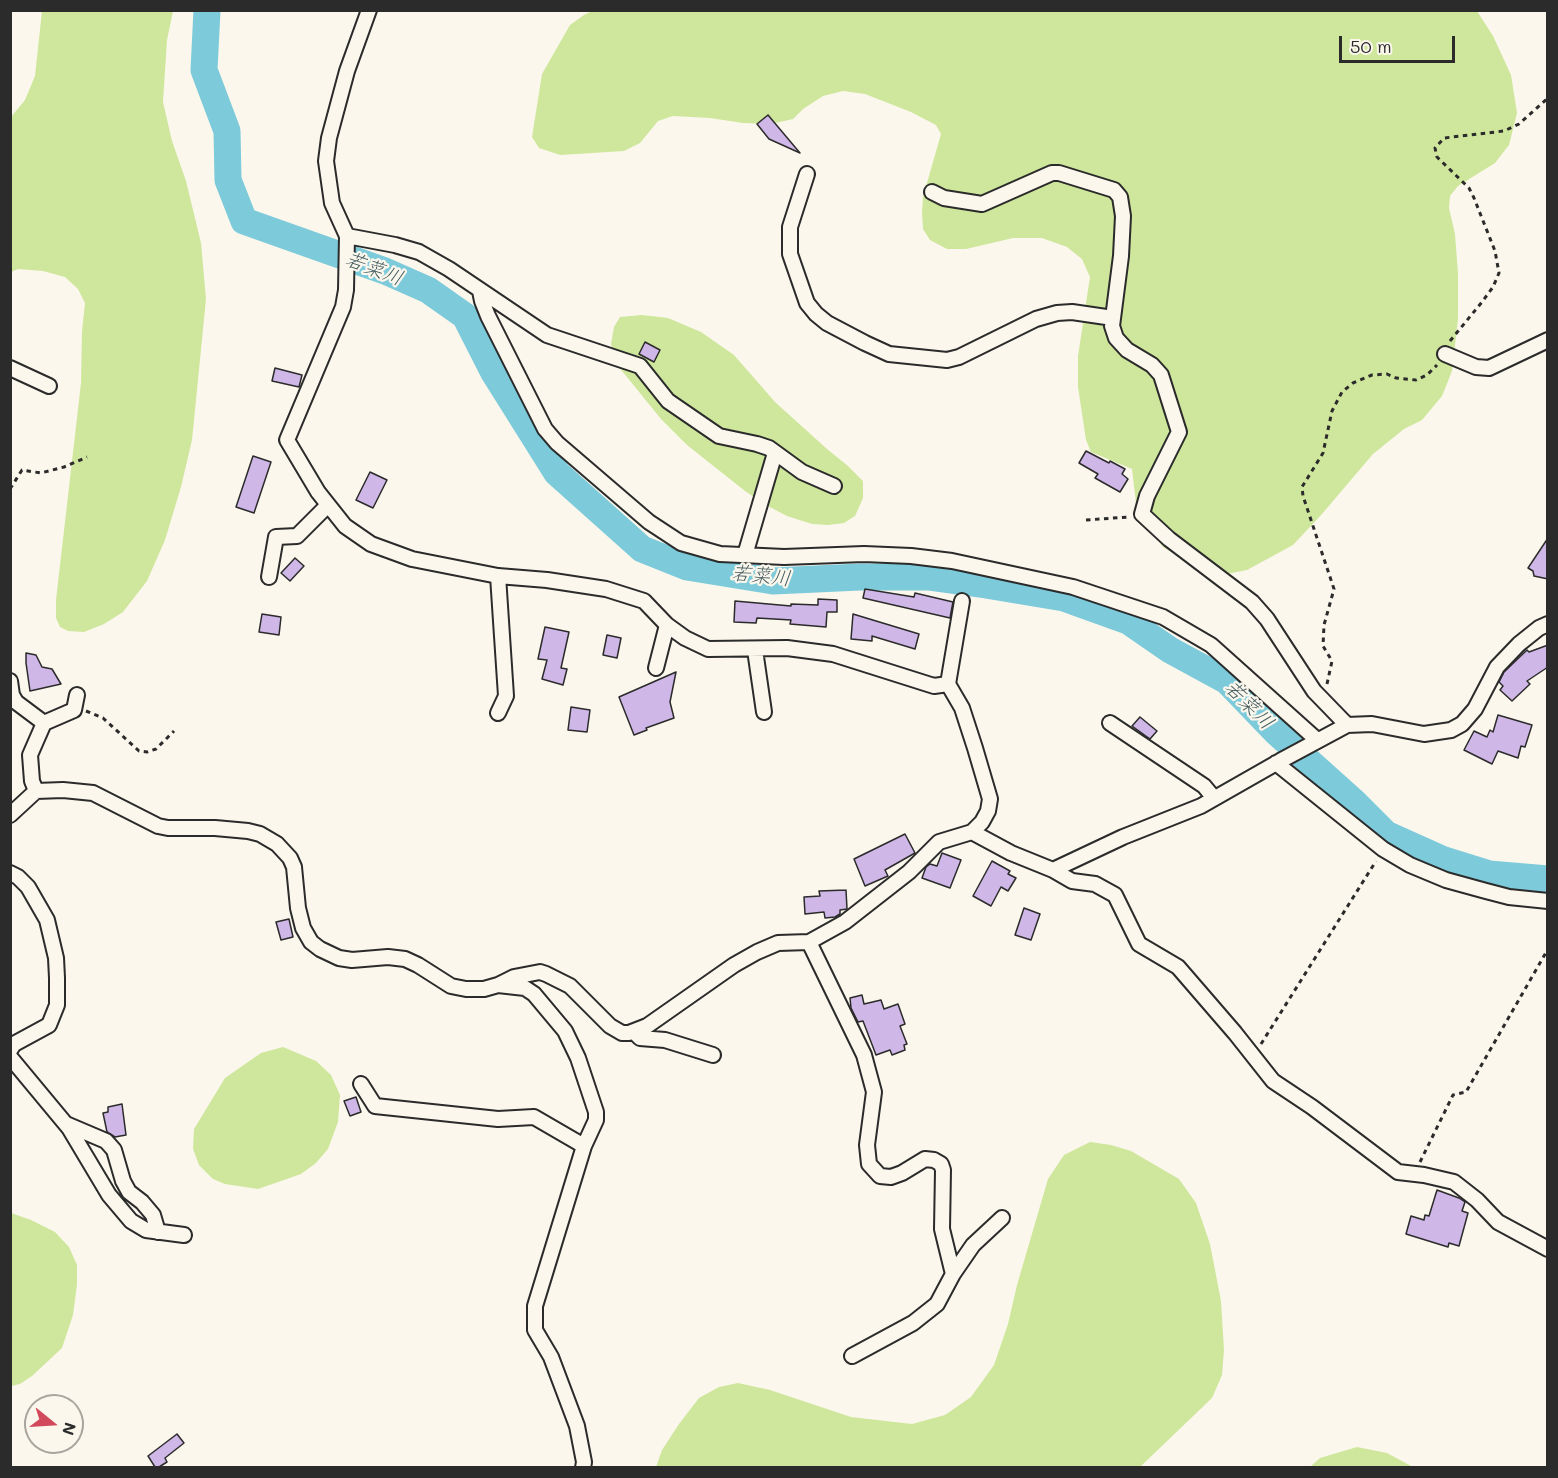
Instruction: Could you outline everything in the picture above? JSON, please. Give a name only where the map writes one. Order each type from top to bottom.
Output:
[{"type":"street","points":[[369,10],[347,71],[329,138],[326,161],[333,203],[347,240],[344,307],[287,440],[318,492],[345,526],[371,544],[412,559],[498,576],[547,580],[606,589],[644,601],[667,625],[685,638],[708,649],[788,648],[832,654],[934,686],[948,684]]},
{"type":"street","points":[[932,192],[944,198],[982,204],[1052,173],[1059,173],[1114,190],[1120,197],[1123,216],[1121,256],[1112,326],[1116,338],[1127,350],[1152,365],[1161,375],[1179,432],[1147,496],[1142,514],[1169,539],[1252,602],[1267,619],[1314,691],[1347,725]]},
{"type":"street","points":[[807,174],[790,227],[790,254],[807,303],[816,314],[827,323],[865,343],[889,354],[947,360],[959,357],[1036,319],[1072,312],[1113,318]]},
{"type":"street","points":[[347,240],[395,245],[419,252],[449,269],[547,335],[640,366],[668,401],[718,436],[757,444],[776,453],[802,472],[834,486]]},
{"type":"street","points":[[480,291],[493,326],[545,429],[556,443],[649,522],[681,543],[720,554],[784,557],[864,554],[952,561],[1073,587],[1122,602],[1163,617],[1211,645],[1314,742]]},
{"type":"street","points":[[1445,354],[1476,368],[1489,368],[1548,340]]},
{"type":"street","points":[[10,368],[49,386]]},
{"type":"street","points":[[744,555],[776,453]]},
{"type":"street","points":[[269,577],[276,537],[297,536],[328,505]]},
{"type":"street","points":[[498,576],[506,696],[498,713]]},
{"type":"street","points":[[10,816],[36,792],[63,790],[93,793],[150,823],[168,828],[215,828],[260,834],[277,844],[290,858],[294,867],[298,908],[303,928],[311,942],[320,949],[352,960],[378,960],[388,957],[405,959],[451,986],[466,989],[484,989],[514,978],[540,972],[570,986],[615,1030],[622,1033],[634,1032],[647,1026],[757,952],[778,943],[809,942],[845,922],[909,872],[939,842],[972,832],[982,822],[988,811],[990,799],[962,708],[948,684],[962,601]]},
{"type":"street","points":[[1053,870],[1123,837],[1200,806],[1347,725],[1372,724],[1424,734],[1451,730],[1462,724],[1475,710],[1497,667],[1519,644],[1539,628],[1548,624]]},
{"type":"street","points":[[656,668],[667,625]]},
{"type":"street","points":[[755,650],[764,712]]},
{"type":"street","points":[[10,681],[12,695],[16,702],[45,723]]},
{"type":"street","points":[[36,792],[32,781],[30,754],[45,723],[74,710],[77,701]]},
{"type":"street","points":[[1110,723],[1204,786],[1214,798]]},
{"type":"street","points":[[1278,762],[1383,849],[1410,865],[1446,880],[1509,897],[1548,901]]},
{"type":"street","points":[[972,832],[1072,881],[1095,884],[1115,895],[1139,944],[1178,967],[1235,1032],[1273,1081],[1398,1172],[1454,1182],[1477,1200],[1498,1222],[1548,1249]]},
{"type":"street","points":[[10,873],[28,887],[47,920],[56,958],[57,978],[57,1005],[49,1025],[14,1044],[10,1050]]},
{"type":"street","points":[[809,942],[864,1055],[874,1092],[867,1145],[869,1164],[880,1176],[891,1177],[925,1159],[941,1164],[944,1170],[942,1229],[953,1274]]},
{"type":"street","points":[[498,985],[525,988],[534,994],[565,1031],[578,1058],[596,1112],[596,1120],[584,1146],[536,1306],[535,1330],[551,1357],[577,1426],[583,1467]]},
{"type":"street","points":[[634,1032],[640,1038],[665,1040],[713,1055]]},
{"type":"street","points":[[10,1057],[65,1124],[109,1195],[131,1221],[146,1230],[184,1235]]},
{"type":"street","points":[[361,1084],[375,1106],[498,1119],[534,1117],[584,1146]]},
{"type":"street","points":[[65,1124],[93,1135],[106,1142],[114,1150],[123,1181],[129,1192],[153,1215],[158,1232]]},
{"type":"street","points":[[852,1356],[913,1323],[936,1304],[973,1245],[1002,1218]]},
{"type":"path","points":[[1323,701],[1332,661],[1323,646],[1324,625],[1334,589],[1302,487],[1323,453],[1332,411],[1342,392],[1353,382],[1372,375],[1387,374],[1396,378],[1416,380],[1427,375],[1445,354],[1448,344],[1493,287],[1498,273],[1495,251],[1474,198],[1469,188],[1437,158],[1435,148],[1444,138],[1504,131],[1520,124],[1548,98]]},
{"type":"path","points":[[10,489],[22,470],[41,472],[64,467],[87,457]]},
{"type":"path","points":[[1086,520],[1132,517],[1142,514]]},
{"type":"path","points":[[77,701],[103,718],[139,751],[147,752],[156,749],[174,731]]},
{"type":"path","points":[[1235,1032],[1242,1030],[1259,1047],[1383,849]]},
{"type":"path","points":[[1414,1174],[1453,1095],[1466,1092],[1548,948]]},
{"type":"green space","points":[[594,10],[1477,11],[1493,36],[1511,75],[1517,113],[1509,145],[1495,163],[1458,186],[1450,196],[1449,208],[1455,234],[1458,274],[1458,319],[1452,371],[1442,396],[1422,420],[1404,429],[1373,454],[1293,545],[1247,570],[1226,574],[1194,566],[1163,547],[1137,512],[1132,469],[1091,452],[1086,440],[1078,387],[1078,356],[1090,277],[1082,259],[1067,247],[1042,238],[1013,238],[966,249],[947,249],[930,240],[923,229],[923,197],[941,134],[936,125],[911,112],[865,94],[843,91],[823,96],[803,109],[793,119],[771,124],[673,116],[658,121],[640,143],[624,151],[560,155],[539,148],[532,137],[542,74],[570,25]]},
{"type":"green space","points":[[42,11],[173,11],[167,40],[163,102],[201,243],[206,299],[192,440],[165,540],[147,581],[123,612],[104,624],[84,632],[68,631],[60,627],[56,618],[56,600],[81,383],[85,303],[78,289],[65,277],[43,271],[18,269],[11,272],[11,117],[25,100],[35,76]]},
{"type":"green space","points":[[642,315],[668,318],[701,332],[734,355],[775,402],[863,481],[863,498],[855,516],[844,523],[828,525],[812,524],[787,516],[745,491],[687,445],[661,419],[618,366],[611,344],[614,327],[620,317]]},
{"type":"green space","points":[[283,1047],[316,1061],[331,1075],[340,1095],[338,1122],[328,1149],[316,1163],[301,1174],[258,1189],[225,1184],[213,1179],[199,1165],[193,1149],[194,1129],[225,1078],[261,1053]]},
{"type":"green space","points":[[1090,1142],[1131,1151],[1179,1179],[1196,1203],[1210,1244],[1221,1301],[1224,1350],[1222,1375],[1212,1398],[1140,1467],[656,1467],[662,1450],[699,1398],[719,1387],[738,1383],[770,1390],[851,1417],[912,1424],[945,1415],[971,1397],[994,1365],[1008,1324],[1048,1179],[1064,1155]]},
{"type":"green space","points":[[11,1213],[55,1232],[69,1247],[77,1265],[77,1284],[73,1315],[62,1348],[32,1376],[20,1384],[11,1386]]},
{"type":"green space","points":[[1357,1447],[1387,1453],[1413,1467],[1310,1467],[1320,1458]]},
{"type":"building","points":[[768,115],[800,153],[769,139],[757,124]]},
{"type":"building","points":[[645,342],[660,350],[654,362],[639,354]]},
{"type":"building","points":[[275,368],[302,375],[299,387],[272,381]]},
{"type":"building","points":[[1086,451],[1125,469],[1122,474],[1128,479],[1120,492],[1095,478],[1098,474],[1079,463]]},
{"type":"building","points":[[253,456],[271,462],[254,513],[236,507]]},
{"type":"building","points":[[370,472],[387,480],[373,508],[356,500]]},
{"type":"building","points":[[1548,538],[1548,579],[1534,576],[1533,571],[1528,568]]},
{"type":"building","points":[[295,558],[304,566],[290,581],[281,573]]},
{"type":"building","points":[[865,589],[914,597],[915,593],[953,602],[950,618],[863,598]]},
{"type":"building","points":[[818,599],[837,600],[837,612],[827,612],[826,627],[790,624],[791,620],[757,618],[756,623],[734,622],[735,601],[791,606],[791,604],[818,605]]},
{"type":"building","points":[[262,614],[281,617],[279,635],[259,632]]},
{"type":"building","points":[[853,614],[919,634],[915,649],[872,636],[872,641],[851,639]]},
{"type":"building","points":[[545,627],[569,632],[561,668],[567,669],[563,685],[542,679],[547,660],[538,659]]},
{"type":"building","points":[[607,635],[621,638],[617,658],[603,655]]},
{"type":"building","points":[[1548,645],[1548,667],[1527,681],[1530,684],[1512,701],[1500,690],[1503,686],[1499,682],[1504,672],[1527,650],[1529,652]]},
{"type":"building","points":[[26,653],[36,655],[42,667],[52,669],[61,684],[30,691]]},
{"type":"building","points":[[676,672],[670,702],[674,718],[634,735],[619,697]]},
{"type":"building","points":[[571,707],[590,710],[587,732],[568,730]]},
{"type":"building","points":[[1498,715],[1532,725],[1525,747],[1521,746],[1518,758],[1498,751],[1492,764],[1464,750],[1474,731],[1487,737],[1490,730],[1493,732]]},
{"type":"building","points":[[1140,717],[1157,731],[1150,739],[1132,726]]},
{"type":"building","points":[[905,834],[915,853],[885,870],[888,876],[865,886],[854,859]]},
{"type":"building","points":[[942,853],[961,860],[950,888],[922,878],[926,867],[930,864],[937,866]]},
{"type":"building","points":[[992,861],[1010,871],[1008,874],[1016,878],[1008,891],[1001,887],[991,906],[973,896]]},
{"type":"building","points":[[846,890],[847,909],[840,910],[840,914],[835,917],[825,918],[824,912],[805,914],[804,897],[820,896],[819,891]]},
{"type":"building","points":[[1024,908],[1040,914],[1031,940],[1015,935]]},
{"type":"building","points":[[289,919],[293,937],[281,940],[276,922]]},
{"type":"building","points":[[862,995],[864,1004],[881,1000],[884,1009],[898,1004],[905,1024],[900,1026],[907,1044],[904,1045],[905,1050],[892,1055],[890,1050],[876,1055],[863,1021],[858,1022],[851,1008],[850,998]]},
{"type":"building","points":[[356,1097],[361,1112],[350,1116],[344,1101]]},
{"type":"building","points":[[122,1104],[126,1135],[115,1137],[107,1132],[103,1113],[108,1112],[108,1107]]},
{"type":"building","points":[[1437,1190],[1465,1202],[1462,1211],[1468,1213],[1459,1246],[1449,1243],[1448,1247],[1406,1234],[1411,1216],[1424,1220],[1425,1215],[1429,1216]]},
{"type":"building","points":[[177,1434],[184,1443],[165,1458],[167,1462],[155,1467],[148,1456]]},
{"type":"waterway","name":"若菜川","points":[[207,10],[204,70],[227,131],[228,180],[244,221],[385,271],[428,290],[465,316],[493,371],[557,473],[642,549],[687,567],[773,581],[928,577],[986,585],[1064,598],[1128,621],[1170,650],[1227,681],[1276,732],[1386,834],[1444,860],[1489,874],[1548,879]]}]
